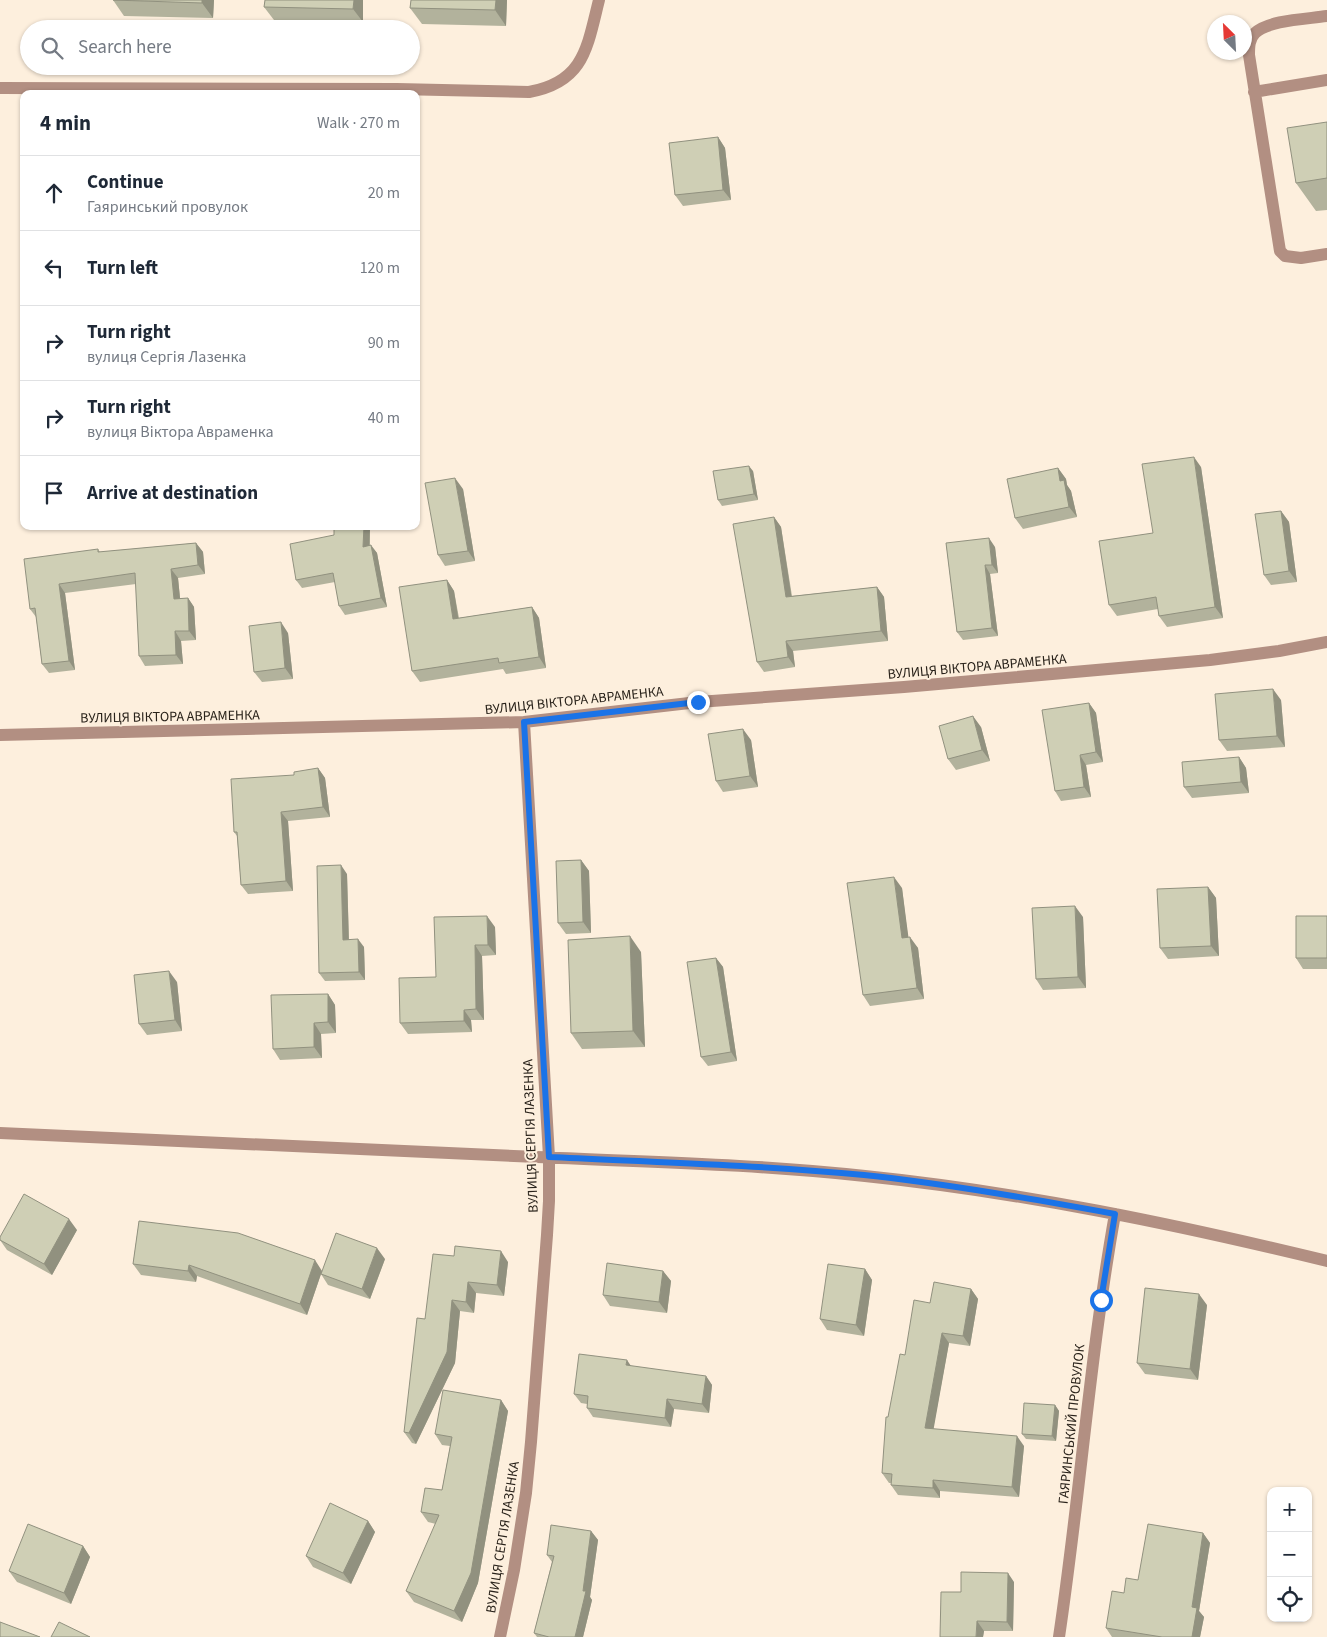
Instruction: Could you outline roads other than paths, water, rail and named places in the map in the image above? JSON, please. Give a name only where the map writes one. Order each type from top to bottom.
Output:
[{"type":"street","points":[[0,88],[387,89],[520,92],[545,89],[564,80],[576,69],[585,51],[599,0]]},
{"type":"street","points":[[1327,16],[1263,27],[1254,34],[1249,43],[1248,55],[1280,251],[1285,256],[1301,258],[1327,254]]},
{"type":"street","points":[[1254,92],[1327,80]]},
{"type":"street","name":"ВУЛИЦЯ ВІКТОРА АВРАМЕНКА","points":[[0,735],[524,722],[698,702],[904,687],[1200,661],[1279,651],[1327,642]]},
{"type":"street","name":"ВУЛИЦЯ СЕРГІЯ ЛАЗЕНКА","points":[[500,1637],[526,1493],[549,1201],[549,1157],[524,722]]},
{"type":"street","points":[[0,1133],[549,1157],[863,1175],[938,1185],[1115,1214],[1250,1242],[1327,1261]]},
{"type":"street","name":"ГАЯРИНСЬКИЙ ПРОВУЛОК","points":[[1059,1637],[1078,1505],[1099,1316],[1115,1214]]}]
